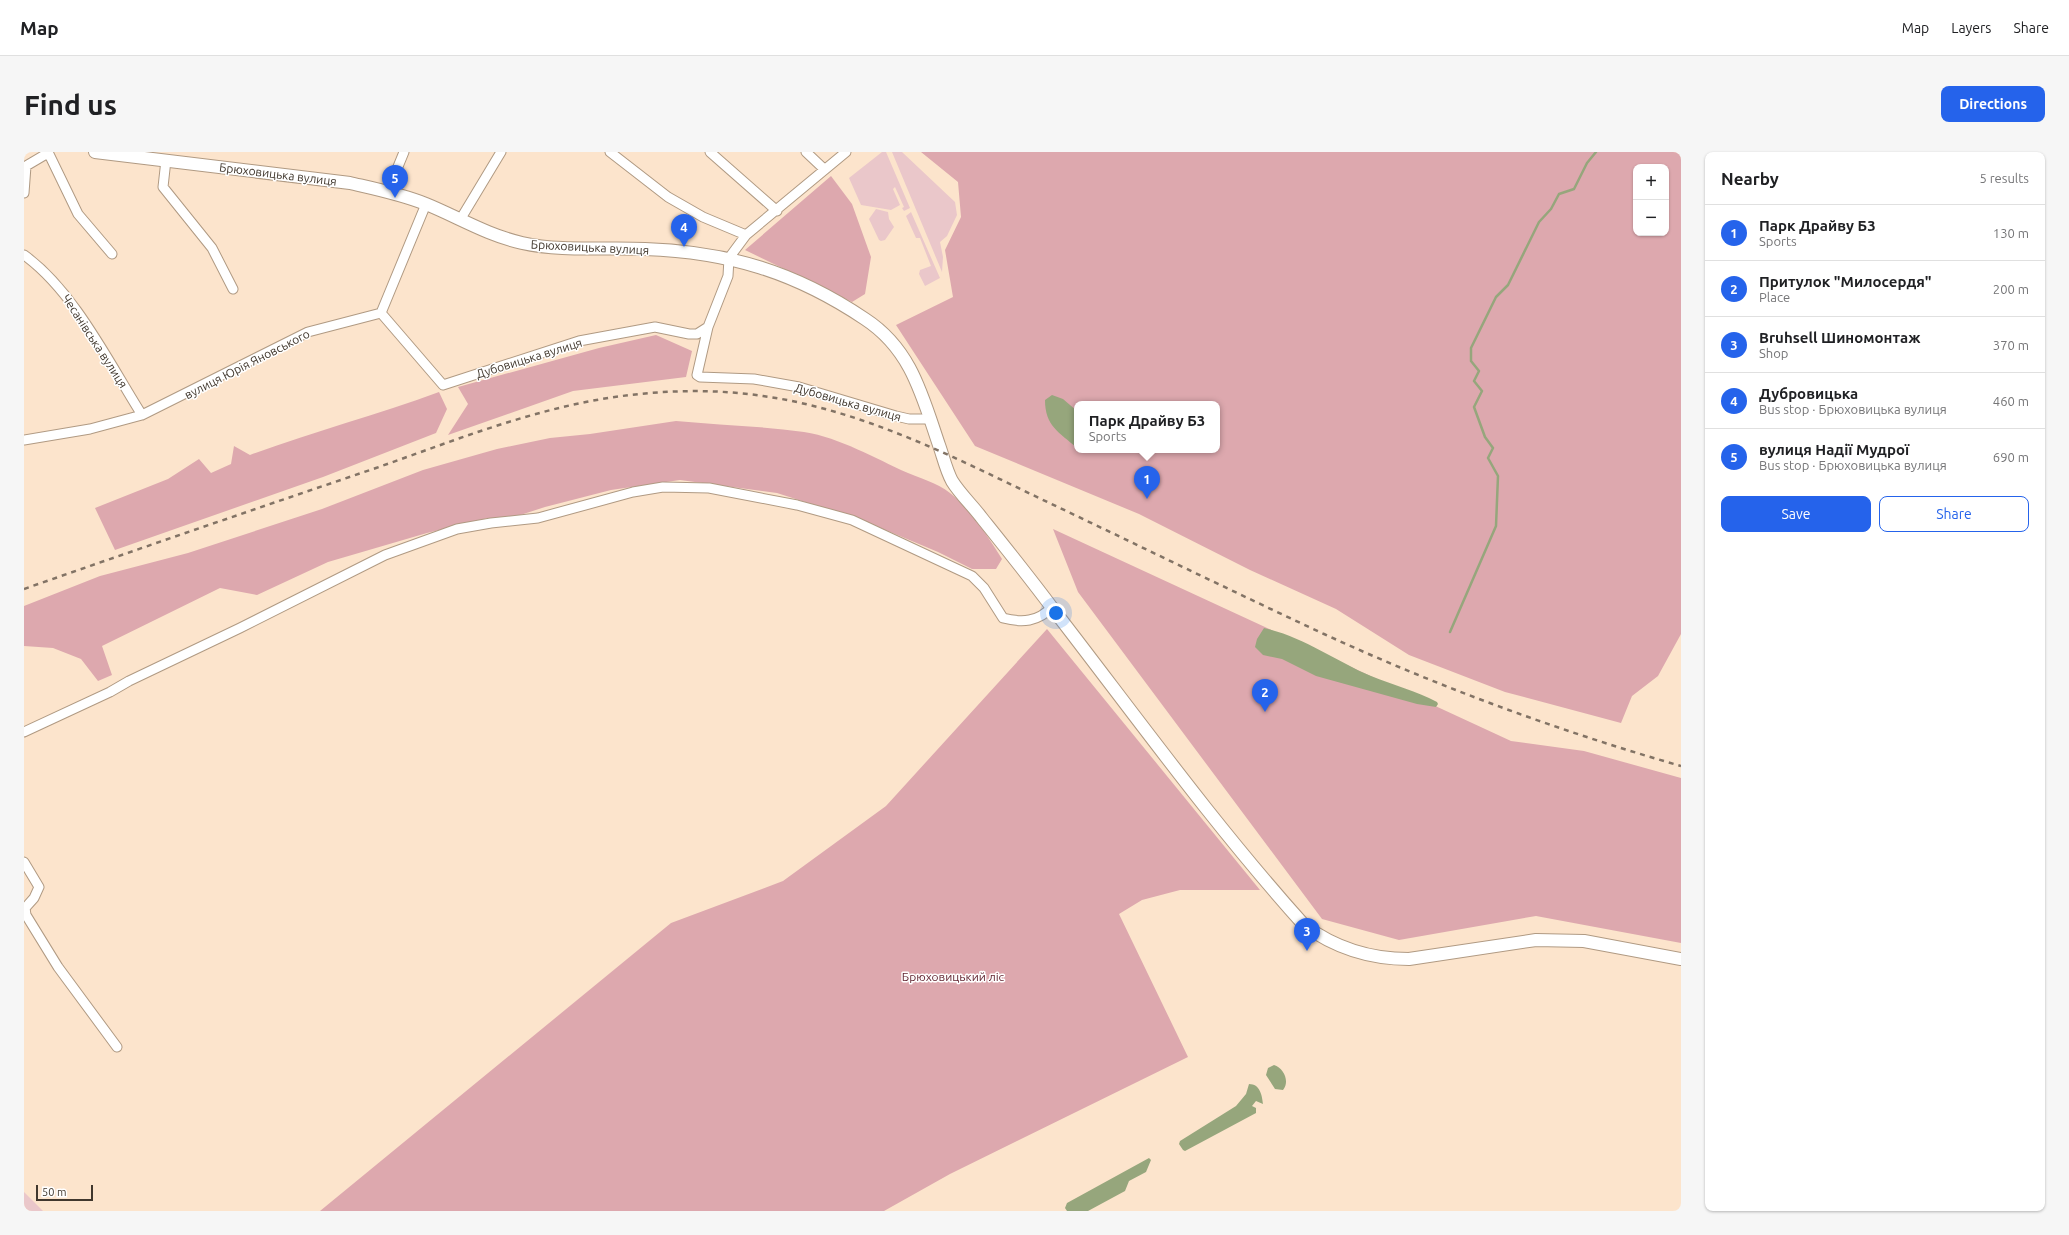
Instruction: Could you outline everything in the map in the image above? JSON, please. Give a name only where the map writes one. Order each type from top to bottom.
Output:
[{"type":"main road","name":"Брюховицька вулиця","points":[[95,152],[350,184],[388,191],[426,204],[495,236],[526,244],[570,248],[647,249],[729,258],[760,266],[795,280],[851,310],[880,330],[899,350],[910,366],[952,481],[1052,607],[1137,721],[1304,925],[1322,938],[1352,951],[1389,959],[1409,959],[1536,940],[1584,941],[1681,959]]},
{"type":"street","points":[[388,191],[404,152]]},
{"type":"street","points":[[460,220],[501,152]]},
{"type":"street","points":[[610,152],[668,197],[703,217],[746,235]]},
{"type":"street","points":[[710,152],[777,211]]},
{"type":"street","points":[[806,152],[824,169]]},
{"type":"street","points":[[729,258],[746,235],[777,211],[824,169],[846,152]]},
{"type":"street","points":[[24,194],[26,166],[48,153],[78,214],[112,254]]},
{"type":"street","points":[[166,160],[163,187],[212,248],[233,289]]},
{"type":"street","points":[[381,314],[426,204]]},
{"type":"street","name":"Чесанівська вулиця","points":[[24,254],[33,261],[67,296],[142,415]]},
{"type":"street","name":"Дубовицька вулиця","points":[[729,258],[728,276],[708,327],[697,375],[700,377],[754,379],[799,387],[896,416],[909,419],[930,419]]},
{"type":"street","name":"Дубовицька вулиця","points":[[381,314],[443,384],[579,341],[654,327],[689,334],[697,334],[708,327]]},
{"type":"street","name":"вулиця Юрія Яновського","points":[[24,440],[90,429],[142,415],[308,332],[381,314]]},
{"type":"street","points":[[24,732],[103,696],[129,681],[240,628],[385,555],[416,543],[457,529],[491,523],[538,518],[633,492],[663,487],[709,488],[797,505],[852,520],[972,576],[984,588],[1003,618],[1016,622],[1042,617],[1052,607]]},
{"type":"street","points":[[24,862],[39,887],[34,898],[24,908],[26,915],[58,967],[117,1047]]},
{"type":"shaded area","points":[[882,152],[886,152],[910,208],[904,211],[902,208],[904,207],[895,187],[893,189],[900,205],[891,210],[861,205],[849,178]]},
{"type":"shaded area","points":[[892,152],[902,152],[955,202],[957,215],[947,236],[940,242],[943,257],[942,272]]},
{"type":"shaded area","points":[[876,209],[888,212],[889,219],[894,227],[885,240],[881,241],[879,240],[869,219]]},
{"type":"shaded area","points":[[911,212],[940,278],[925,286],[919,274],[920,270],[931,266],[920,238],[916,238],[906,216]]},
{"type":"shaded area","points":[[1052,395],[1063,399],[1074,408],[1074,446],[1059,433],[1050,422],[1047,416],[1045,400]]},
{"type":"shaded area","points":[[1264,628],[1292,637],[1371,676],[1421,695],[1437,702],[1438,704],[1436,707],[1417,704],[1316,676],[1282,659],[1263,655],[1255,647],[1257,639]]},
{"type":"shaded area","points":[[1274,1065],[1281,1069],[1285,1076],[1286,1083],[1283,1090],[1275,1089],[1266,1075],[1268,1068]]},
{"type":"shaded area","points":[[1249,1084],[1253,1084],[1258,1088],[1262,1097],[1263,1104],[1256,1101],[1252,1106],[1256,1108],[1256,1113],[1185,1151],[1183,1150],[1179,1144],[1180,1141],[1236,1106],[1246,1094]]},
{"type":"shaded area","points":[[1149,1158],[1151,1160],[1146,1172],[1129,1181],[1125,1191],[1088,1211],[1067,1211],[1065,1208],[1067,1203]]},
{"type":"shaded area","points":[[24,1192],[43,1211],[24,1211]]},
{"type":"green space","points":[[921,152],[1681,152],[1681,634],[1658,676],[1632,696],[1621,723],[1505,692],[1409,655],[1336,609],[1250,570],[1139,514],[975,446],[896,325],[953,297],[945,250],[961,217],[958,182]]},
{"type":"green space","points":[[831,176],[852,204],[871,257],[865,294],[852,302],[745,250]]},
{"type":"green space","points":[[656,335],[692,351],[686,377],[573,391],[448,435],[468,404],[458,387],[599,348]]},
{"type":"green space","points":[[439,392],[447,409],[436,433],[323,477],[115,550],[95,508],[168,479],[199,459],[211,473],[231,464],[234,446],[250,455]]},
{"type":"green space","points":[[676,421],[772,428],[804,432],[831,439],[857,449],[945,489],[963,505],[975,519],[1002,559],[996,569],[972,569],[938,552],[864,521],[777,493],[680,480],[611,490],[545,507],[505,520],[488,518],[427,533],[328,562],[257,595],[220,588],[102,646],[112,675],[98,681],[81,659],[53,648],[24,646],[24,606],[100,576],[188,553],[322,509],[423,470],[497,449],[550,438],[590,434]]},
{"type":"green space","points":[[1053,529],[1511,741],[1584,751],[1681,778],[1681,943],[1536,916],[1399,940],[1322,919],[1078,592]]},
{"type":"green space","name":"Брюховицький ліс","points":[[1047,629],[1260,890],[1180,890],[1142,900],[1119,914],[1188,1057],[950,1174],[884,1211],[320,1211],[671,923],[783,881],[886,806]]},
{"type":"waterway","points":[[1450,632],[1496,526],[1498,476],[1488,458],[1493,448],[1485,437],[1474,407],[1482,391],[1474,381],[1479,371],[1471,361],[1471,348],[1496,297],[1508,285],[1539,222],[1551,209],[1559,194],[1574,189],[1587,163],[1596,152]]},
{"type":"railway","points":[[24,589],[528,416],[590,401],[622,396],[692,391],[728,392],[802,403],[879,426],[952,457],[1324,634],[1411,672],[1545,723],[1681,766]]},
{"type":"place","name":"вулиця Надії Мудрої","points":[[395,198]]},
{"type":"place","name":"Дубровицька","points":[[684,247]]},
{"type":"place","name":"Парк Драйву Б3","points":[[1147,499]]},
{"type":"place","name":"Притулок \"Милосердя\"","points":[[1265,712]]},
{"type":"place","name":"Bruhsell Шиномонтаж","points":[[1307,951]]}]
